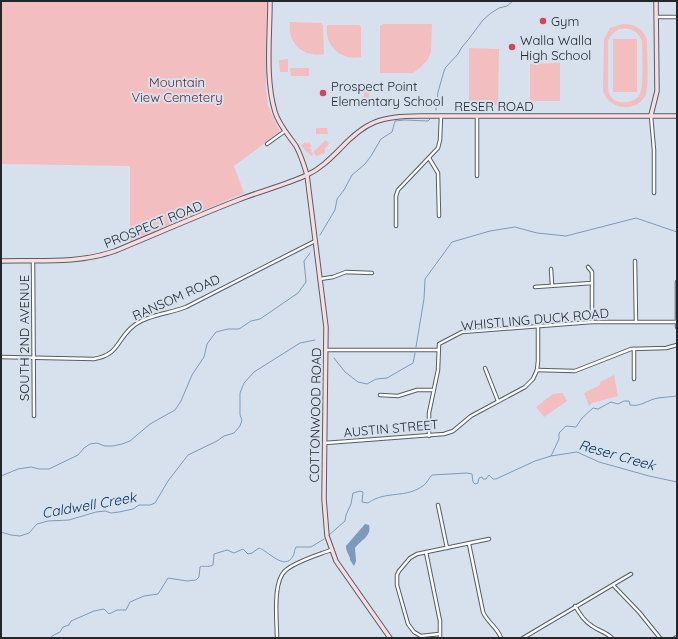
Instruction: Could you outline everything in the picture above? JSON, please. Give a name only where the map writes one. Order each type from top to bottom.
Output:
[{"type":"main road","name":"COTTONWOOD ROAD","points":[[270,1],[270,90],[276,114],[303,160],[307,175],[326,327],[324,499],[327,536],[336,561],[390,638]]},
{"type":"main road","points":[[651,115],[657,91],[656,1]]},
{"type":"main road","name":"RESER ROAD","points":[[307,175],[328,162],[358,131],[378,120],[400,116],[677,116]]},
{"type":"main road","name":"PROSPECT ROAD","points":[[1,260],[82,260],[100,256],[237,200],[307,175]]},
{"type":"street","points":[[656,17],[677,17]]},
{"type":"street","points":[[651,115],[654,150],[654,193]]},
{"type":"street","points":[[396,226],[396,196],[398,190],[438,148],[440,140],[441,116]]},
{"type":"street","points":[[477,116],[477,176]]},
{"type":"street","points":[[268,144],[285,131]]},
{"type":"street","points":[[429,158],[438,172],[440,216]]},
{"type":"street","name":"RANSOM ROAD","points":[[1,357],[94,359],[105,357],[112,352],[130,328],[138,322],[186,307],[315,241]]},
{"type":"street","name":"SOUTH 2ND AVENUE","points":[[33,260],[34,416]]},
{"type":"street","points":[[635,261],[636,322]]},
{"type":"street","points":[[588,267],[592,272],[592,322]]},
{"type":"street","points":[[551,269],[552,285]]},
{"type":"street","points":[[320,279],[333,277],[346,272],[372,272]]},
{"type":"street","points":[[677,282],[677,327]]},
{"type":"street","points":[[535,287],[592,283]]},
{"type":"street","name":"WHISTLING DUCK ROAD","points":[[438,350],[439,344],[462,332],[592,322],[677,322]]},
{"type":"street","points":[[538,326],[537,370],[575,371],[634,349],[666,348],[677,345]]},
{"type":"street","points":[[634,349],[634,380]]},
{"type":"street","points":[[326,350],[438,350],[438,370],[429,413],[429,436]]},
{"type":"street","points":[[485,368],[498,401]]},
{"type":"street","name":"AUSTIN STREET","points":[[325,443],[444,434],[452,431],[471,416],[525,387],[533,379],[537,370]]},
{"type":"street","points":[[380,395],[398,396],[417,390],[433,390]]},
{"type":"street","points":[[438,505],[447,548]]},
{"type":"street","points":[[439,634],[421,636],[411,629],[408,624],[397,585],[397,575],[399,571],[410,558],[417,554],[489,539]]},
{"type":"street","points":[[469,544],[483,612],[486,618],[497,630],[501,638]]},
{"type":"street","points":[[277,638],[277,591],[280,578],[286,570],[295,565],[332,550]]},
{"type":"street","points":[[426,552],[440,621],[440,638]]},
{"type":"street","points":[[522,638],[631,574]]},
{"type":"street","points":[[613,585],[639,612],[660,638]]},
{"type":"street","points":[[575,606],[584,620],[612,638]]},
{"type":"green space","name":"Mountain View Cemetery","points":[[1,1],[267,1],[266,87],[268,106],[280,132],[234,166],[244,193],[130,242],[130,166],[1,164]]},
{"type":"green space","points":[[290,22],[321,23],[323,25],[324,54],[309,54],[298,47],[291,36]]},
{"type":"green space","points":[[383,24],[432,24],[431,52],[428,59],[413,73],[380,73],[380,26]]},
{"type":"green space","points":[[622,24],[635,26],[643,32],[647,40],[648,76],[646,94],[636,105],[630,107],[623,107],[610,102],[603,90],[604,39],[610,28]],"holes":[[[623,28],[636,32],[642,41],[641,90],[640,94],[634,100],[629,102],[613,99],[610,96],[608,89],[608,40],[612,34]]]},
{"type":"green space","points":[[327,25],[359,25],[361,27],[361,57],[353,58],[340,54],[335,50],[328,39]]},
{"type":"green space","points":[[613,39],[637,39],[637,92],[613,92]]},
{"type":"green space","points":[[469,48],[499,49],[498,105],[469,105]]},
{"type":"green space","points":[[288,59],[288,72],[280,72],[279,60]]},
{"type":"green space","points":[[560,63],[560,101],[530,101],[530,64]]},
{"type":"green space","points":[[290,68],[309,68],[309,76],[291,76]]},
{"type":"green space","points":[[364,87],[369,87],[369,104],[364,104]]},
{"type":"green space","points":[[316,128],[327,128],[328,134],[316,134]]},
{"type":"green space","points":[[326,140],[329,144],[325,148],[325,153],[316,156],[314,151]]},
{"type":"green space","points":[[305,142],[307,144],[309,142],[311,146],[309,148],[312,150],[311,151],[313,154],[311,156],[301,146]]},
{"type":"green space","points":[[614,375],[618,396],[592,403],[589,406],[584,393],[600,385],[600,382]]},
{"type":"green space","points":[[563,393],[567,401],[544,417],[536,407],[553,394]]},
{"type":"water","points":[[365,524],[369,525],[370,529],[365,538],[355,548],[356,561],[354,566],[350,560],[346,546]]},
{"type":"waterway","points":[[436,110],[438,92],[446,67],[458,54],[483,20],[491,13],[499,8],[507,6],[513,1]]},
{"type":"waterway","points":[[320,235],[335,210],[337,199],[352,175],[365,164],[381,139],[392,132],[395,121],[428,121],[430,119]]},
{"type":"waterway","name":"Caldwell Creek","points":[[416,347],[424,299],[425,279],[452,242],[490,231],[515,227],[537,233],[566,236],[636,218],[677,232]]},
{"type":"waterway","points":[[1,476],[18,469],[31,467],[49,469],[78,455],[90,444],[97,443],[105,446],[113,446],[130,441],[150,424],[175,410],[181,401],[192,375],[204,357],[207,344],[216,332],[228,329],[239,329],[251,321],[260,319],[298,293],[306,282],[304,261],[310,253]]},
{"type":"waterway","name":"Caldwell Creek","points":[[1,532],[20,536],[29,533],[37,524],[48,521],[69,520],[96,512],[119,512],[133,509],[139,505],[150,505],[155,503],[168,481],[188,455],[224,436],[234,433],[240,426],[242,420],[240,415],[240,393],[244,383],[254,372],[300,343],[315,340]]},
{"type":"waterway","name":"Caldwell Creek","points":[[334,358],[345,372],[358,382],[367,384],[376,379],[387,378],[413,363],[415,353]]},
{"type":"waterway","points":[[329,535],[345,521],[353,493],[360,491],[363,492],[362,502],[368,503],[375,499],[389,495],[411,492],[425,484],[432,475],[472,474],[473,482],[475,484],[478,483],[479,478],[482,477],[483,479],[486,479],[489,475],[493,479],[496,479],[535,461],[551,456],[559,439],[559,433],[566,426],[576,427],[582,418],[593,408],[598,409],[611,402],[618,404],[624,401],[629,401],[630,405],[634,405],[658,398],[677,396]]},
{"type":"waterway","name":"Reser Creek","points":[[551,456],[577,452],[599,462],[677,482]]},
{"type":"waterway","points":[[51,638],[60,632],[63,627],[69,625],[71,621],[94,611],[104,609],[109,614],[117,610],[126,610],[130,602],[144,596],[158,594],[168,578],[187,581],[196,580],[199,577],[200,567],[213,565],[214,554],[227,550],[234,553],[243,549],[248,554],[259,548],[276,559],[285,562],[290,560],[293,556],[296,547],[311,547],[324,539]]},
{"type":"place","name":"Gym","points":[[543,21]]},
{"type":"place","name":"Walla Walla High School","points":[[512,47]]},
{"type":"place","name":"Prospect Point Elementary School","points":[[323,93]]}]
